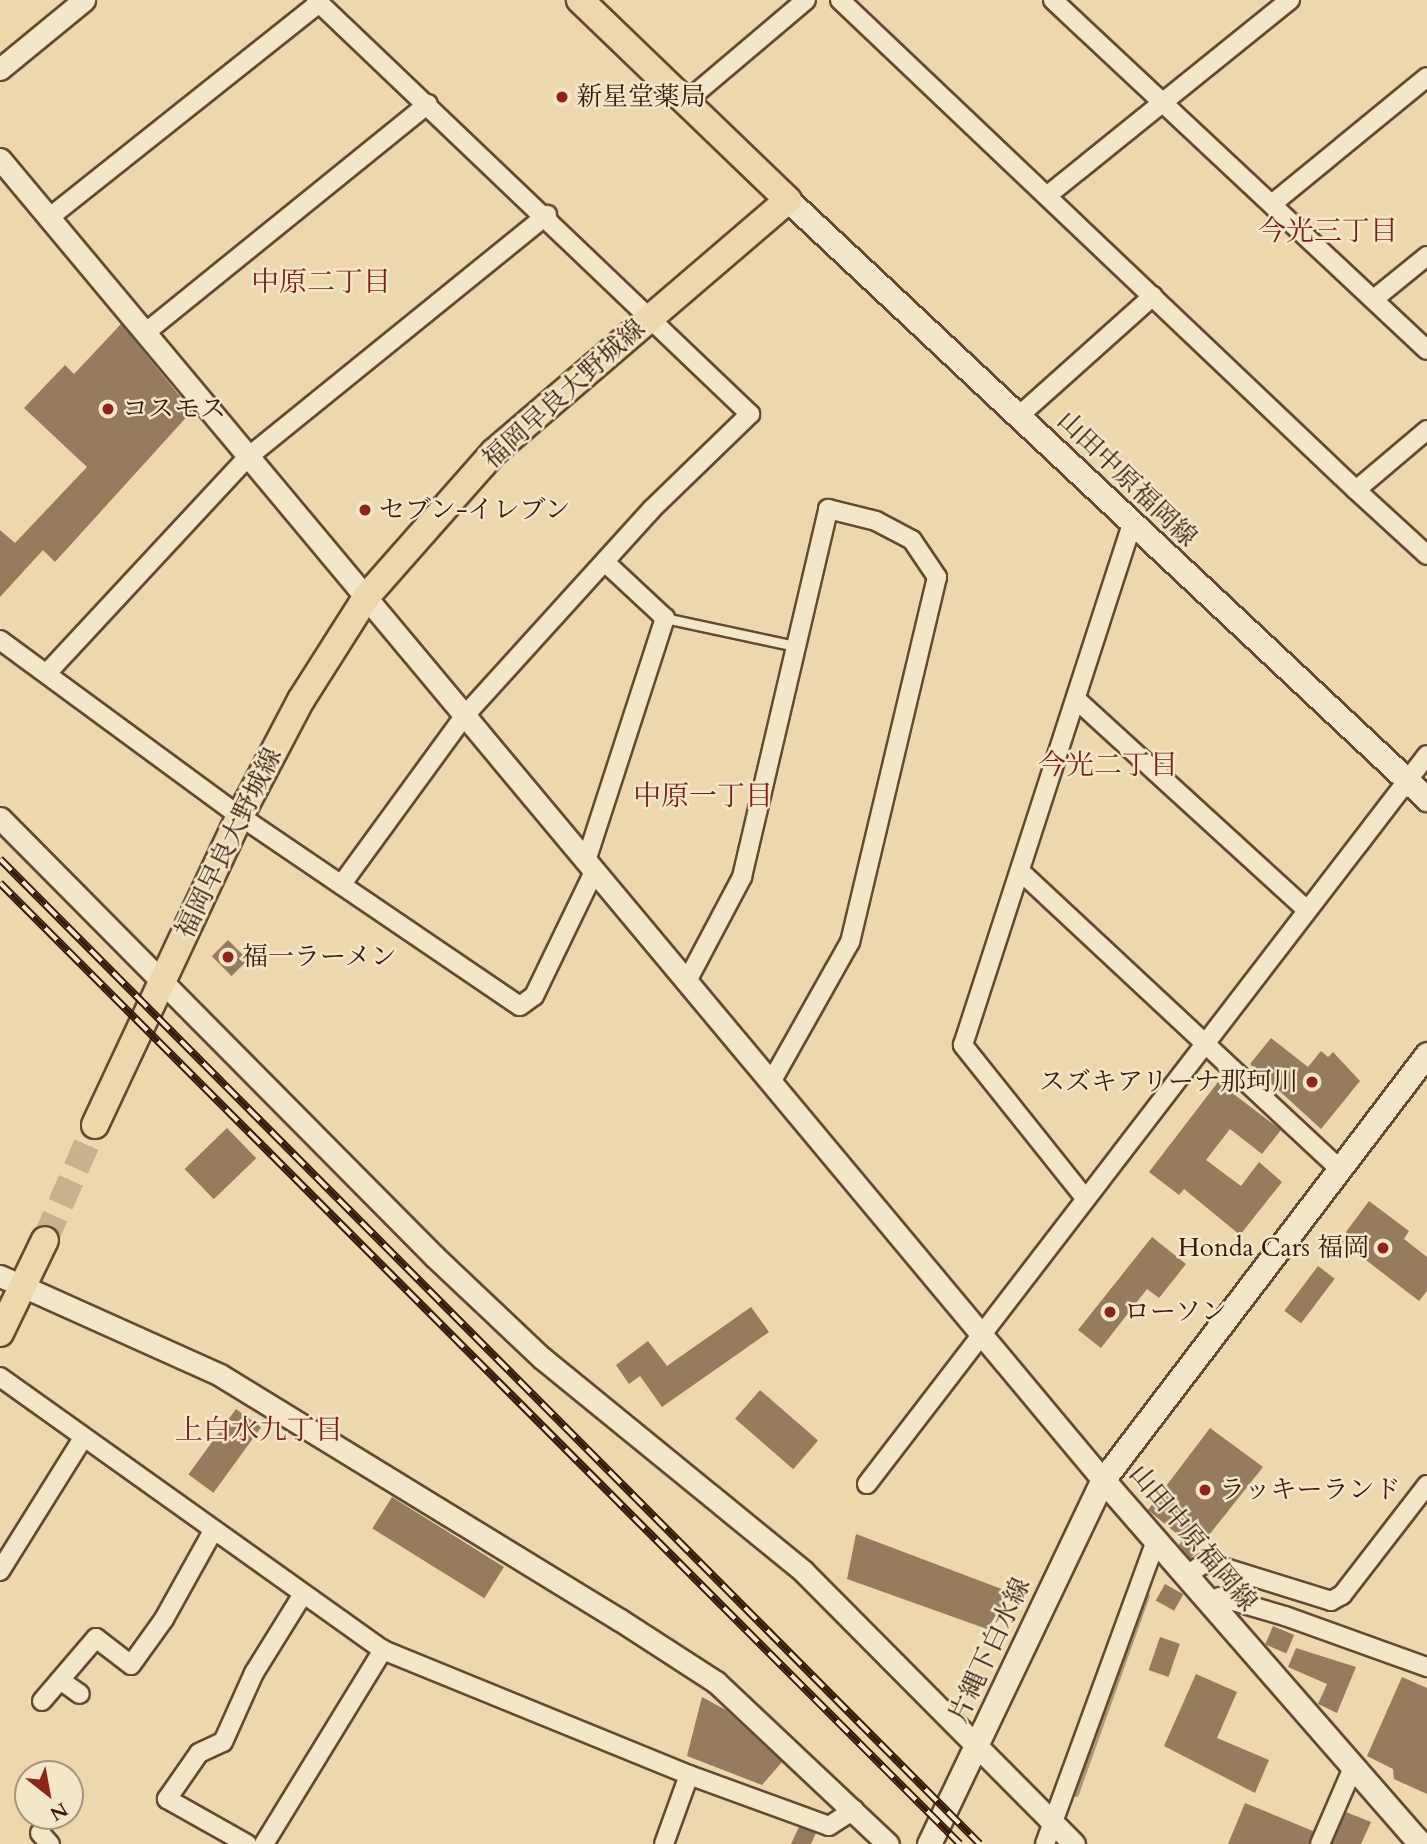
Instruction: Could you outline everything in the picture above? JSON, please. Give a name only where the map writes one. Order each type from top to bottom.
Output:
[{"type":"main road","points":[[580,0],[689,99],[788,200]]},
{"type":"main road","name":"福岡早良大野城線","points":[[95,1125],[159,979],[240,816],[301,700],[367,596],[494,452],[788,200]]},
{"type":"main road","name":"山田中原福岡線","points":[[788,200],[1021,414],[1132,524],[1427,799]]},
{"type":"main road","name":"山田中原福岡線","points":[[1422,1844],[1352,1770],[1103,1480],[1427,1054]]},
{"type":"main road","points":[[0,1333],[13,1280],[45,1240]]},
{"type":"main road","name":"片縄下白水線","points":[[929,1844],[1103,1480]]},
{"type":"street","points":[[0,69],[84,0]]},
{"type":"street","points":[[689,99],[806,0]]},
{"type":"street","points":[[840,0],[1427,555]]},
{"type":"street","points":[[1053,0],[1427,350]]},
{"type":"street","points":[[1048,195],[1290,0]]},
{"type":"street","points":[[50,217],[317,1],[653,316],[750,414],[605,562],[465,715],[341,885]]},
{"type":"street","points":[[1272,204],[1427,78]]},
{"type":"street","points":[[145,333],[428,104]]},
{"type":"street","points":[[0,159],[687,982],[984,1331],[1103,1480]]},
{"type":"street","points":[[48,672],[248,457],[547,215]]},
{"type":"street","points":[[1374,299],[1427,256]]},
{"type":"street","points":[[1021,414],[1153,296]]},
{"type":"street","points":[[1356,490],[1427,430]]},
{"type":"street","points":[[687,982],[742,877],[828,509],[877,521],[922,551],[937,577],[850,942],[771,1082]]},
{"type":"street","points":[[1085,1198],[963,1045],[1078,701],[1132,524]]},
{"type":"street","points":[[0,640],[48,672],[240,816],[520,1006],[534,996],[590,866],[665,618],[605,562]]},
{"type":"street","points":[[1078,701],[1306,909]]},
{"type":"street","points":[[867,1484],[1306,909],[1427,755]]},
{"type":"street","points":[[0,818],[542,1359],[804,1572],[1074,1844]]},
{"type":"street","points":[[1020,871],[1341,1170]]},
{"type":"street","points":[[13,1280],[220,1375],[620,1620],[716,1682],[888,1844]]},
{"type":"street","points":[[0,1377],[82,1440],[383,1650],[689,1775],[830,1826],[854,1810]]},
{"type":"street","points":[[0,1571],[82,1440]]},
{"type":"street","points":[[1187,1575],[1206,1562],[1331,1601],[1427,1485]]},
{"type":"street","points":[[42,1702],[96,1638],[131,1665],[213,1531]]},
{"type":"street","points":[[1045,1844],[1156,1540]]},
{"type":"street","points":[[247,1844],[167,1799],[199,1753],[222,1742],[254,1673],[303,1594]]},
{"type":"street","points":[[1209,1601],[1220,1597],[1285,1616],[1427,1667]]},
{"type":"street","points":[[264,1844],[383,1650]]},
{"type":"street","points":[[60,1680],[80,1694]]},
{"type":"street","points":[[1320,1844],[1352,1770]]},
{"type":"street","points":[[664,1844],[689,1775]]},
{"type":"lane","points":[[665,618],[796,646]]},
{"type":"building","name":"コスモス","points":[[121,324],[192,411],[55,562],[43,550],[0,597],[0,530],[15,543],[87,467],[24,408],[65,365],[74,374]]},
{"type":"building","points":[[228,940],[248,960],[232,976],[212,956]]},
{"type":"building","name":"スズキアリーナ那珂川","points":[[1271,1038],[1308,1067],[1321,1051],[1328,1057],[1333,1052],[1360,1081],[1321,1129],[1250,1064]]},
{"type":"building","points":[[1218,1082],[1281,1130],[1262,1154],[1230,1129],[1206,1160],[1241,1186],[1259,1162],[1282,1182],[1240,1235],[1184,1189],[1179,1195],[1149,1172]]},
{"type":"building","points":[[227,1128],[256,1158],[214,1199],[185,1169]]},
{"type":"building","name":"Honda Cars 福岡","points":[[1369,1201],[1409,1231],[1404,1239],[1427,1257],[1427,1291],[1419,1301],[1340,1240]]},
{"type":"building","points":[[1152,1237],[1186,1264],[1159,1298],[1147,1289],[1101,1348],[1078,1330]]},
{"type":"building","points":[[1318,1266],[1335,1279],[1301,1323],[1284,1311]]},
{"type":"building","points":[[751,1307],[769,1332],[662,1407],[640,1376],[629,1384],[616,1365],[648,1341],[667,1366]]},
{"type":"building","points":[[760,1390],[818,1441],[793,1469],[735,1419]]},
{"type":"building","points":[[236,1409],[261,1427],[213,1493],[188,1475]]},
{"type":"building","name":"ラッキーランド","points":[[1210,1428],[1263,1467],[1190,1559],[1179,1545],[1183,1539],[1148,1510]]},
{"type":"building","points":[[392,1497],[504,1567],[484,1598],[372,1528]]},
{"type":"building","points":[[856,1534],[1007,1591],[1002,1606],[987,1629],[847,1579]]},
{"type":"building","points":[[1165,1584],[1183,1594],[1174,1611],[1156,1601]]},
{"type":"building","points":[[1273,1626],[1294,1635],[1286,1653],[1265,1644]]},
{"type":"building","points":[[1160,1637],[1180,1644],[1168,1677],[1149,1670]]},
{"type":"building","points":[[1296,1648],[1356,1667],[1337,1713],[1318,1704],[1327,1684],[1288,1667]]},
{"type":"building","points":[[1196,1674],[1237,1692],[1217,1738],[1269,1760],[1255,1793],[1164,1746]]},
{"type":"building","points":[[1402,1677],[1427,1688],[1427,1794],[1394,1779],[1393,1769],[1367,1756]]},
{"type":"building","points":[[702,1697],[726,1710],[782,1762],[762,1785],[687,1756]]},
{"type":"building","points":[[1245,1803],[1313,1831],[1309,1844],[1228,1844]]},
{"type":"building","points":[[1346,1812],[1371,1822],[1361,1844],[1332,1844]]},
{"type":"building","points":[[799,1827],[816,1833],[811,1844],[791,1844]]},
{"type":"waterway","points":[[1076,1794],[1147,1596]]},
{"type":"tunnel","points":[[45,1240],[95,1125]]},
{"type":"railway","points":[[0,859],[980,1844]]},
{"type":"railway","points":[[0,883],[960,1844]]},
{"type":"place","name":"新星堂薬局","points":[[562,97]]},
{"type":"place","name":"コスモス","points":[[108,409]]},
{"type":"place","name":"セブン-イレブン","points":[[365,510]]},
{"type":"place","name":"福一ラーメン","points":[[228,957]]},
{"type":"place","name":"スズキアリーナ那珂川","points":[[1312,1082]]},
{"type":"place","name":"Honda Cars 福岡","points":[[1383,1248]]},
{"type":"place","name":"ローソン","points":[[1110,1312]]},
{"type":"place","name":"ラッキーランド","points":[[1205,1490]]},
{"type":"district","name":"今光三丁目","points":[[1328,231]]},
{"type":"district","name":"中原二丁目","points":[[321,282]]},
{"type":"district","name":"今光二丁目","points":[[1108,765]]},
{"type":"district","name":"中原一丁目","points":[[703,796]]},
{"type":"district","name":"上白水九丁目","points":[[259,1430]]}]
